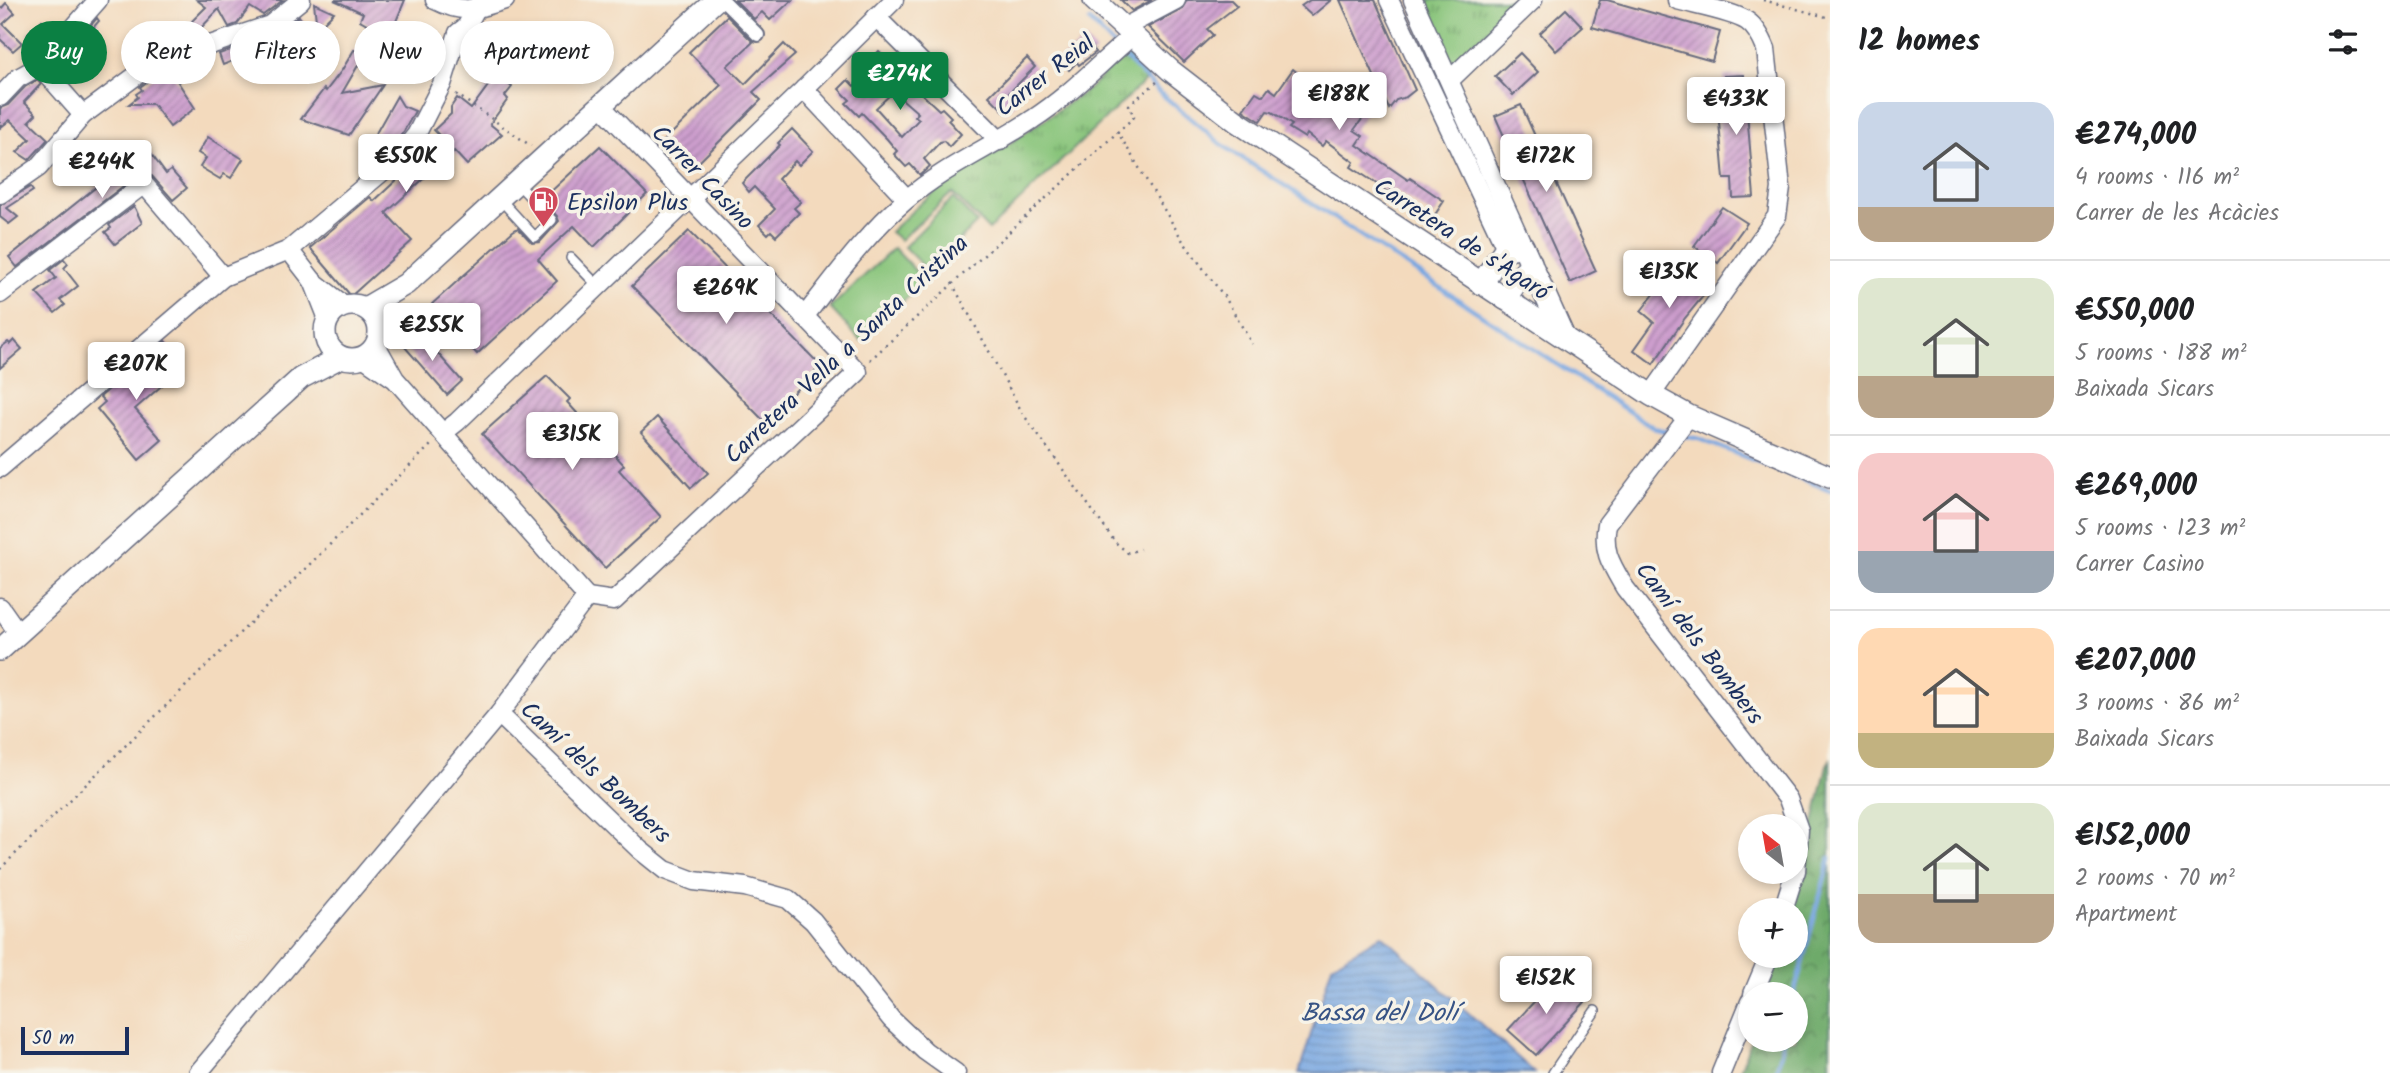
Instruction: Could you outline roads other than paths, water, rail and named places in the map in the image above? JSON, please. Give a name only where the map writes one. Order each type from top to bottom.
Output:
[{"type":"street","points":[[80,21],[98,0]]},
{"type":"street","points":[[0,194],[39,167],[83,116],[145,69],[270,25],[302,0]]},
{"type":"street","points":[[435,0],[453,8],[505,0]]},
{"type":"street","points":[[313,281],[331,350],[341,357],[352,359],[365,328],[406,284],[716,0]]},
{"type":"street","points":[[723,0],[758,36]]},
{"type":"street","points":[[443,433],[894,0]]},
{"type":"street","name":"Carretera de s'Agaró","points":[[1094,0],[1126,36],[1236,121],[1651,396],[1687,419],[1830,477]]},
{"type":"street","name":"Carrer Reial","points":[[804,317],[861,243],[907,199],[950,169],[1000,141],[1068,94],[1101,64],[1126,36],[1177,0]]},
{"type":"street","points":[[1389,0],[1504,244],[1519,253]]},
{"type":"street","points":[[1413,0],[1450,80],[1519,253],[1564,337]]},
{"type":"street","points":[[1450,80],[1533,0]]},
{"type":"street","points":[[1651,396],[1777,216],[1781,188],[1766,48],[1763,41],[1746,19],[1677,0]]},
{"type":"street","points":[[458,33],[466,27],[479,5]]},
{"type":"street","points":[[0,468],[223,277],[289,250],[395,161],[416,135],[442,84],[458,33],[453,8]]},
{"type":"street","points":[[876,17],[1000,141]]},
{"type":"street","points":[[0,97],[21,76]]},
{"type":"street","points":[[55,84],[83,116]]},
{"type":"street","points":[[804,89],[907,199]]},
{"type":"street","name":"Carrer Casino","points":[[601,106],[858,372]]},
{"type":"street","points":[[0,294],[144,184],[223,277]]},
{"type":"street","points":[[198,1073],[499,714],[587,597],[395,379],[365,328],[313,281],[289,250]]},
{"type":"street","points":[[1481,284],[1519,253]]},
{"type":"street","points":[[1505,299],[1519,253]]},
{"type":"street","points":[[302,378],[335,311],[365,328]]},
{"type":"street","points":[[0,650],[302,378],[341,357]]},
{"type":"street","name":"Carretera Vella a Santa Cristina","points":[[587,597],[614,601],[858,372]]},
{"type":"street","name":"Camí dels Bombers","points":[[1687,419],[1607,524],[1604,543],[1611,565],[1625,588],[1788,799],[1793,814]]},
{"type":"street","points":[[0,607],[19,634]]},
{"type":"street","name":"Camí dels Bombers","points":[[499,714],[640,850],[665,870],[694,881],[745,887],[788,899],[813,920],[891,1019],[925,1051],[956,1073]]},
{"type":"street","points":[[1721,1073],[1738,1031]]},
{"type":"lane","points":[[500,199],[535,237],[552,220],[517,183]]},
{"type":"lane","points":[[571,258],[598,286]]},
{"type":"lane","points":[[1552,1073],[1595,1010]]},
{"type":"water","name":"Bassa del Dolí","points":[[1382,935],[1535,1073],[1299,1073],[1332,965]]},
{"type":"waterway","points":[[1090,21],[1114,46]]},
{"type":"waterway","points":[[1120,52],[1159,92],[1221,144],[1654,428],[1669,432]]},
{"type":"waterway","points":[[1681,435],[1699,439],[1830,490]]},
{"type":"waterway","points":[[1797,982],[1830,858]]},
{"type":"waterway","points":[[1776,1073],[1781,1052]]},
{"type":"place","name":"Epsilon Plus","points":[[544,229]]}]
